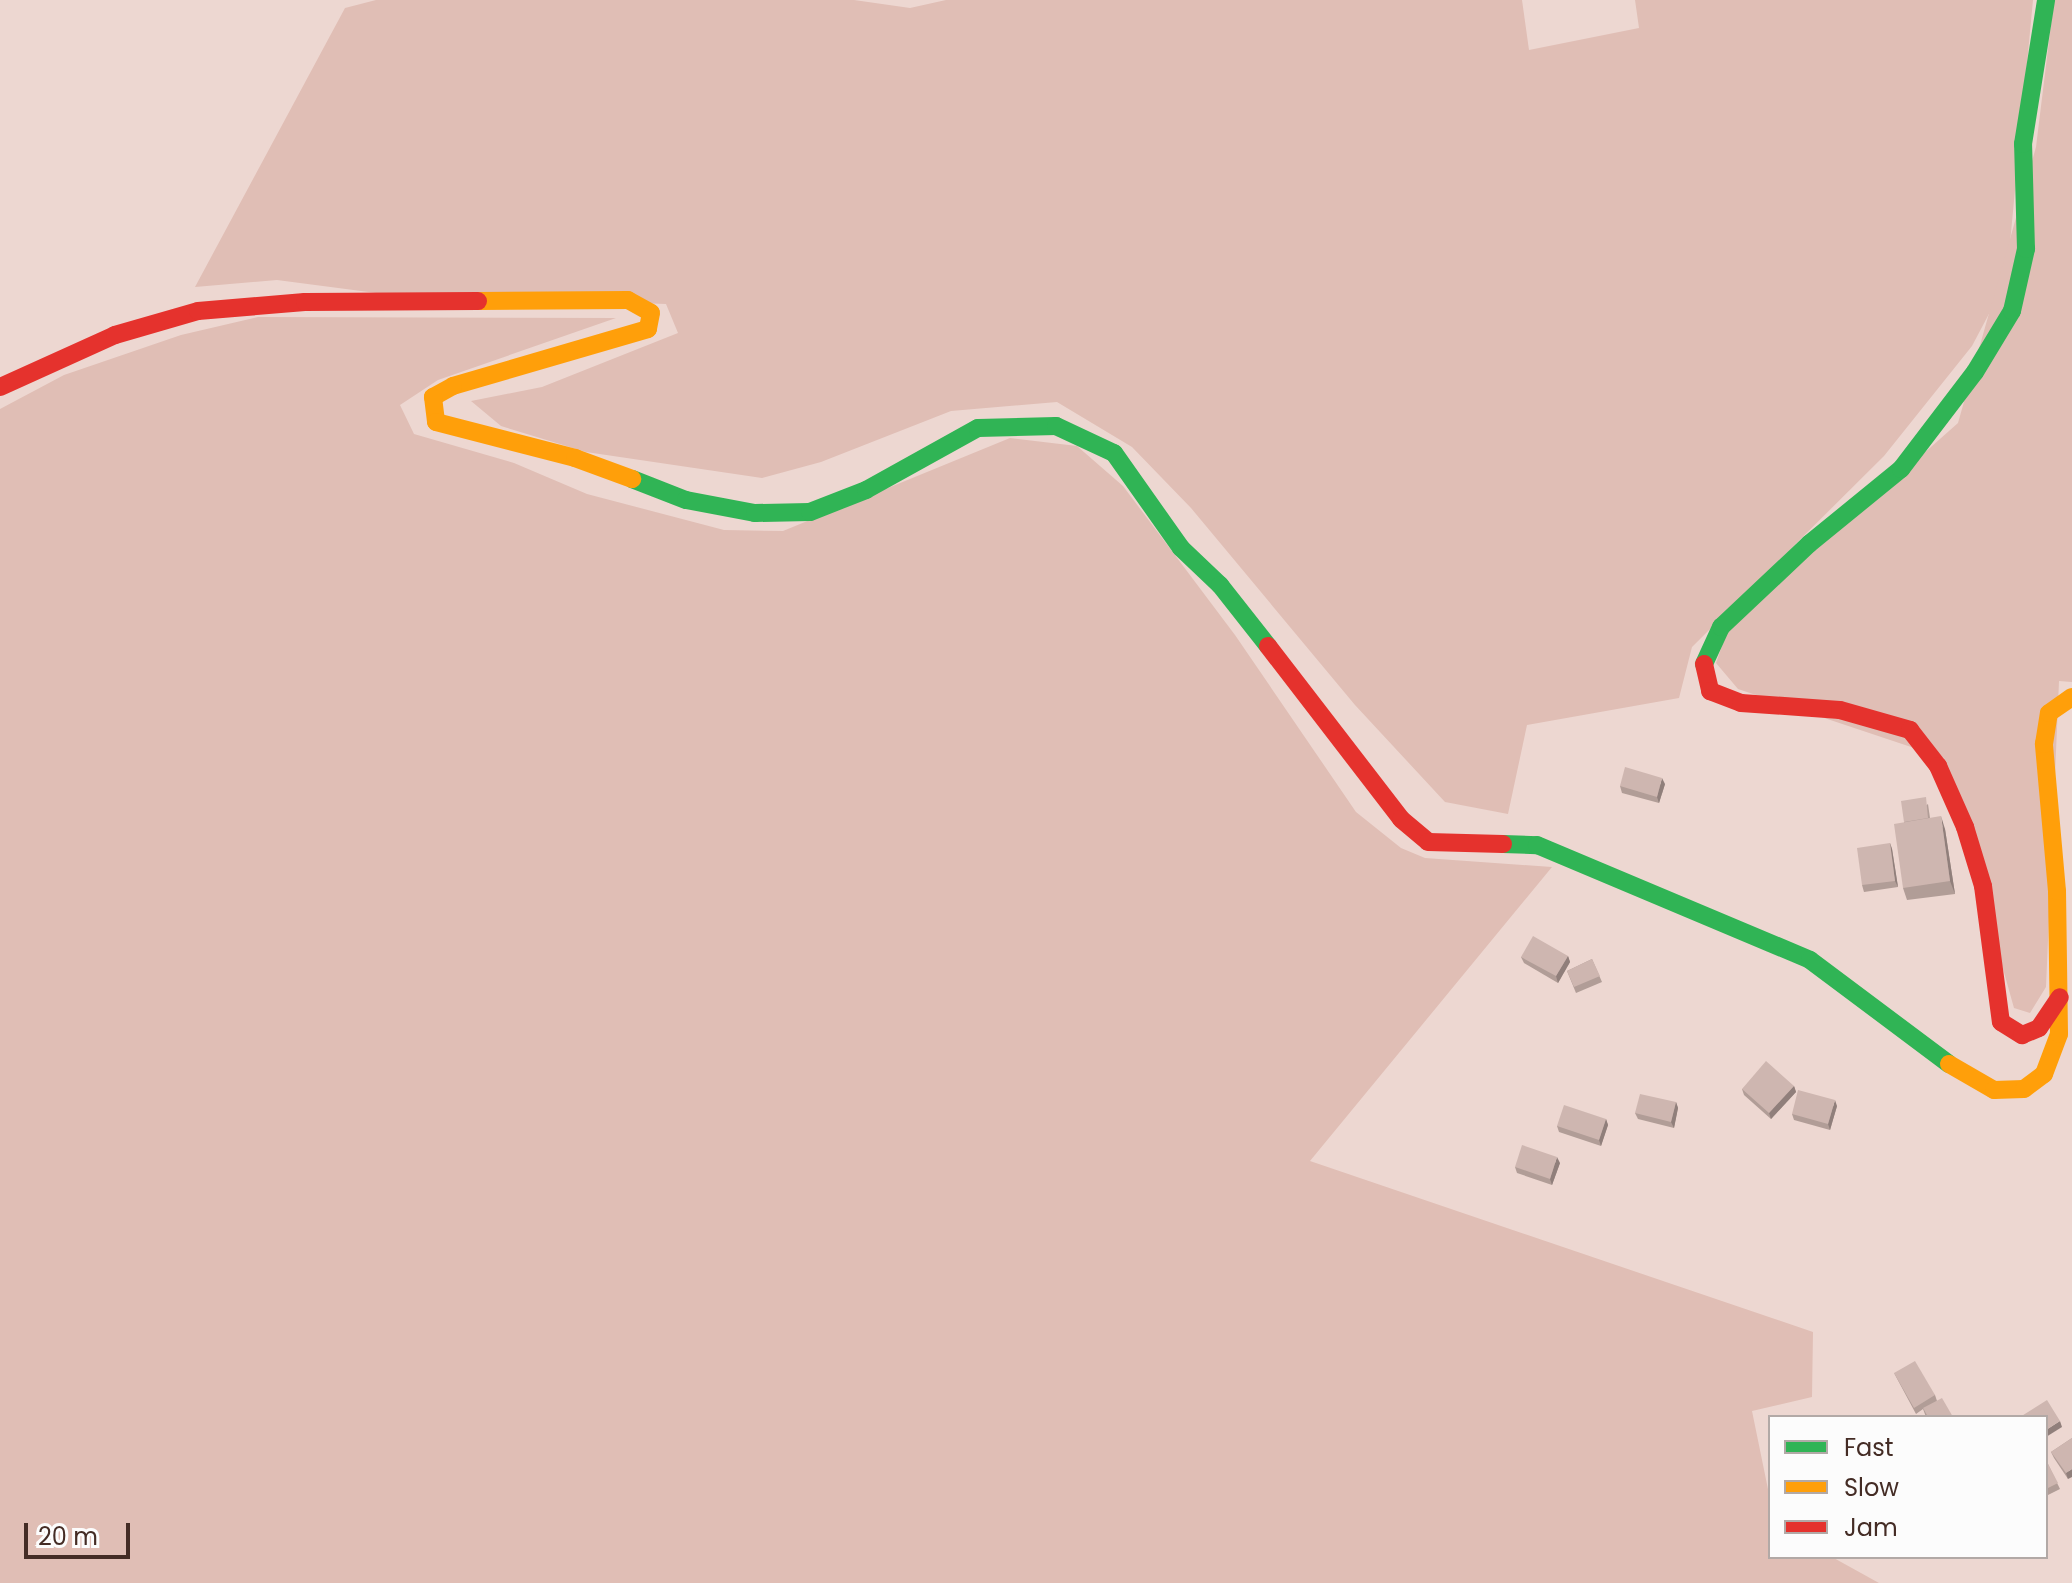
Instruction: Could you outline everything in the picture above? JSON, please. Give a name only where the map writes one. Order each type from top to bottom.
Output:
[{"type":"street","points":[[2046,0],[2023,144],[2026,249],[2012,311],[1975,372],[1901,469],[1809,544],[1721,627],[1702,668],[1710,691],[1741,703],[1840,710],[1910,730],[1938,766],[1965,827],[1983,886],[2001,1022],[2022,1035],[2039,1028],[2060,997]]},
{"type":"street","points":[[0,387],[115,335],[198,311],[305,302],[628,300],[651,313],[648,329],[453,386],[433,397],[436,422],[575,458],[686,500],[755,513],[810,512],[866,490],[978,428],[1056,426],[1114,453],[1181,548],[1220,585],[1401,819],[1428,842],[1537,845],[1754,934],[1810,960],[1957,1070],[1994,1090],[2024,1089],[2044,1074],[2059,1034],[2055,837],[2044,744],[2049,713],[2072,697]]},
{"type":"shaded area","points":[[376,0],[854,0],[910,8],[946,0],[1522,0],[1529,50],[1639,28],[1635,0],[2033,0],[2010,243],[2000,293],[1972,346],[1884,456],[1692,647],[1679,698],[1527,725],[1508,814],[1445,802],[1355,705],[1191,508],[1132,447],[1057,402],[951,411],[821,462],[762,478],[586,452],[501,426],[471,401],[542,387],[678,333],[666,304],[384,294],[277,280],[195,287],[345,8]]},
{"type":"shaded area","points":[[2054,0],[2072,0],[2072,682],[2059,681],[2046,987],[2030,1013],[2014,1008],[1944,758],[1738,689],[1716,663],[1729,626],[1958,423],[2036,147]]},
{"type":"shaded area","points":[[258,317],[616,318],[438,380],[400,405],[414,434],[514,463],[587,494],[724,530],[783,531],[1010,438],[1077,446],[1123,486],[1235,635],[1356,812],[1401,848],[1425,858],[1552,867],[1310,1161],[1813,1332],[1812,1397],[1752,1411],[1768,1489],[1768,1559],[1836,1559],[1879,1583],[0,1583],[0,409],[64,375],[181,335]]},
{"type":"building","points":[[1625,767],[1662,778],[1657,797],[1620,786]]},
{"type":"building","points":[[1926,797],[1928,818],[1904,822],[1901,801]]},
{"type":"building","points":[[1941,816],[1950,881],[1903,888],[1894,824]]},
{"type":"building","points":[[1890,843],[1895,881],[1862,885],[1857,848]]},
{"type":"building","points":[[1533,936],[1568,956],[1556,976],[1521,957]]},
{"type":"building","points":[[1592,959],[1600,976],[1574,987],[1567,971]]},
{"type":"building","points":[[1766,1061],[1794,1086],[1769,1113],[1742,1089]]},
{"type":"building","points":[[1798,1090],[1835,1100],[1828,1124],[1792,1114]]},
{"type":"building","points":[[1640,1094],[1676,1102],[1671,1122],[1635,1113]]},
{"type":"building","points":[[1564,1105],[1606,1119],[1599,1140],[1557,1126]]},
{"type":"building","points":[[1522,1145],[1557,1157],[1550,1179],[1515,1167]]},
{"type":"building","points":[[1915,1361],[1935,1395],[1914,1408],[1894,1373]]},
{"type":"building","points":[[1942,1398],[1952,1415],[1927,1415],[1923,1408]]},
{"type":"building","points":[[2047,1400],[2060,1421],[2048,1429],[2048,1415],[2023,1415]]},
{"type":"building","points":[[2072,1438],[2072,1469],[2066,1473],[2051,1452]]},
{"type":"building","points":[[2048,1464],[2058,1483],[2048,1488]]},
{"type":"traffic: fast","points":[[1704,664],[1721,627],[1809,544],[1901,469],[1975,372],[2012,311],[2026,249],[2023,144],[2046,0]]},
{"type":"traffic: fast","points":[[632,479],[686,500],[755,513],[810,512],[866,490],[978,428],[1056,426],[1114,453],[1181,548],[1220,585],[1268,646]]},
{"type":"traffic: fast","points":[[1503,844],[1537,845],[1810,960],[1949,1064]]},
{"type":"traffic: slow","points":[[478,301],[628,300],[651,313],[648,329],[453,386],[433,397],[436,422],[575,458],[632,479]]},
{"type":"traffic: slow","points":[[1949,1064],[1994,1090],[2024,1089],[2044,1074],[2059,1034],[2057,891],[2044,744],[2049,713],[2072,697]]},
{"type":"traffic: jam","points":[[0,387],[115,335],[198,311],[305,302],[478,301]]},
{"type":"traffic: jam","points":[[1268,646],[1401,819],[1428,842],[1503,844]]},
{"type":"traffic: jam","points":[[1704,664],[1710,691],[1741,703],[1840,710],[1910,730],[1938,766],[1965,827],[1983,886],[2001,1022],[2022,1035],[2039,1028],[2060,997]]}]
